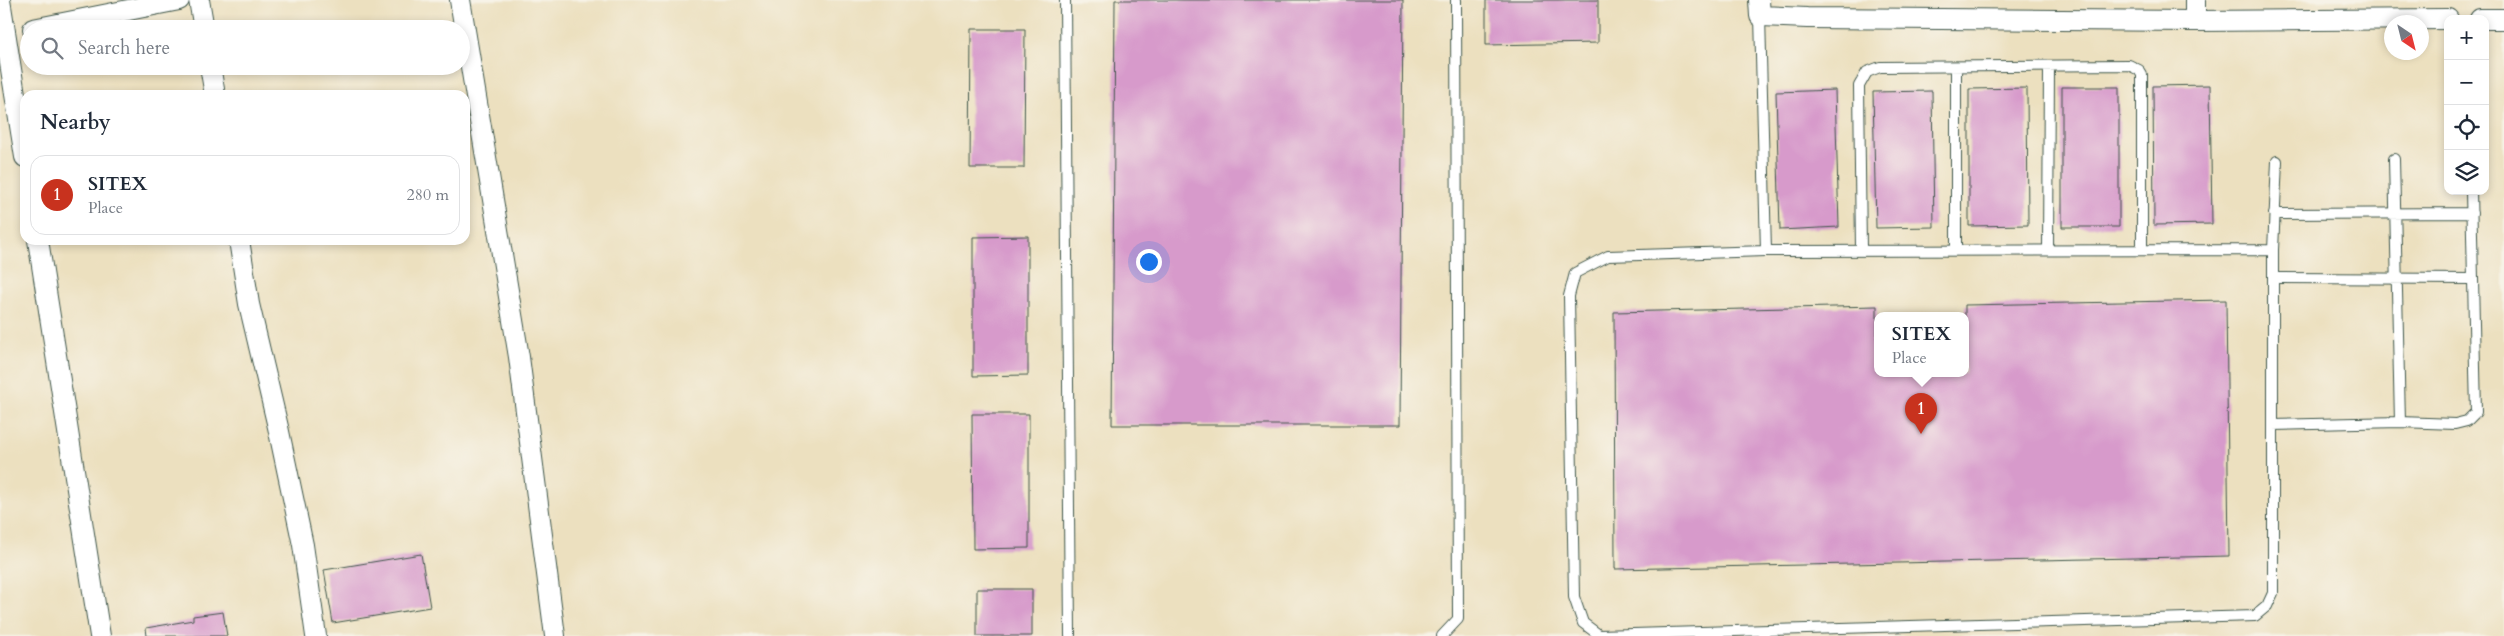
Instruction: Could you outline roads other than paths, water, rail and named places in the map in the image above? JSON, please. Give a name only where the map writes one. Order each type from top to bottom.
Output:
[{"type":"street","points":[[0,0],[3,35],[20,129]]},
{"type":"street","points":[[78,20],[179,0]]},
{"type":"street","points":[[199,0],[202,20]]},
{"type":"street","points":[[460,0],[463,20]]},
{"type":"street","points":[[2195,0],[2195,21]]},
{"type":"street","points":[[1760,8],[1807,18],[2195,21],[2444,19]]},
{"type":"street","points":[[2489,19],[2504,18]]},
{"type":"street","points":[[3,35],[20,32]]},
{"type":"street","points":[[470,62],[518,357],[555,636]]},
{"type":"street","points":[[212,75],[214,90]]},
{"type":"street","points":[[39,245],[100,636]]},
{"type":"street","points":[[240,245],[249,304],[303,545],[316,636]]},
{"type":"lane","points":[[1065,0],[1070,636]]},
{"type":"lane","points":[[1442,636],[1458,619],[1456,0]]},
{"type":"lane","points":[[1760,8],[1766,250]]},
{"type":"lane","points":[[1861,250],[1860,86],[1867,72],[1880,67],[1956,68],[2130,65],[2142,75],[2142,250]]},
{"type":"lane","points":[[2048,250],[2049,66]]},
{"type":"lane","points":[[1956,68],[1956,250]]},
{"type":"lane","points":[[2394,159],[2395,280],[2400,422]]},
{"type":"lane","points":[[2273,250],[1766,250],[1608,256],[1575,273],[1569,296],[1574,597],[1583,623],[1598,635],[2255,616],[2267,606],[2272,593],[2273,250],[2277,161]]},
{"type":"lane","points":[[2273,425],[2400,422],[2455,424],[2467,421],[2476,412],[2471,195]]},
{"type":"lane","points":[[2274,214],[2472,213]]},
{"type":"lane","points":[[2273,278],[2473,279]]},
{"type":"place","name":"SITEX","points":[[1921,434]]}]
